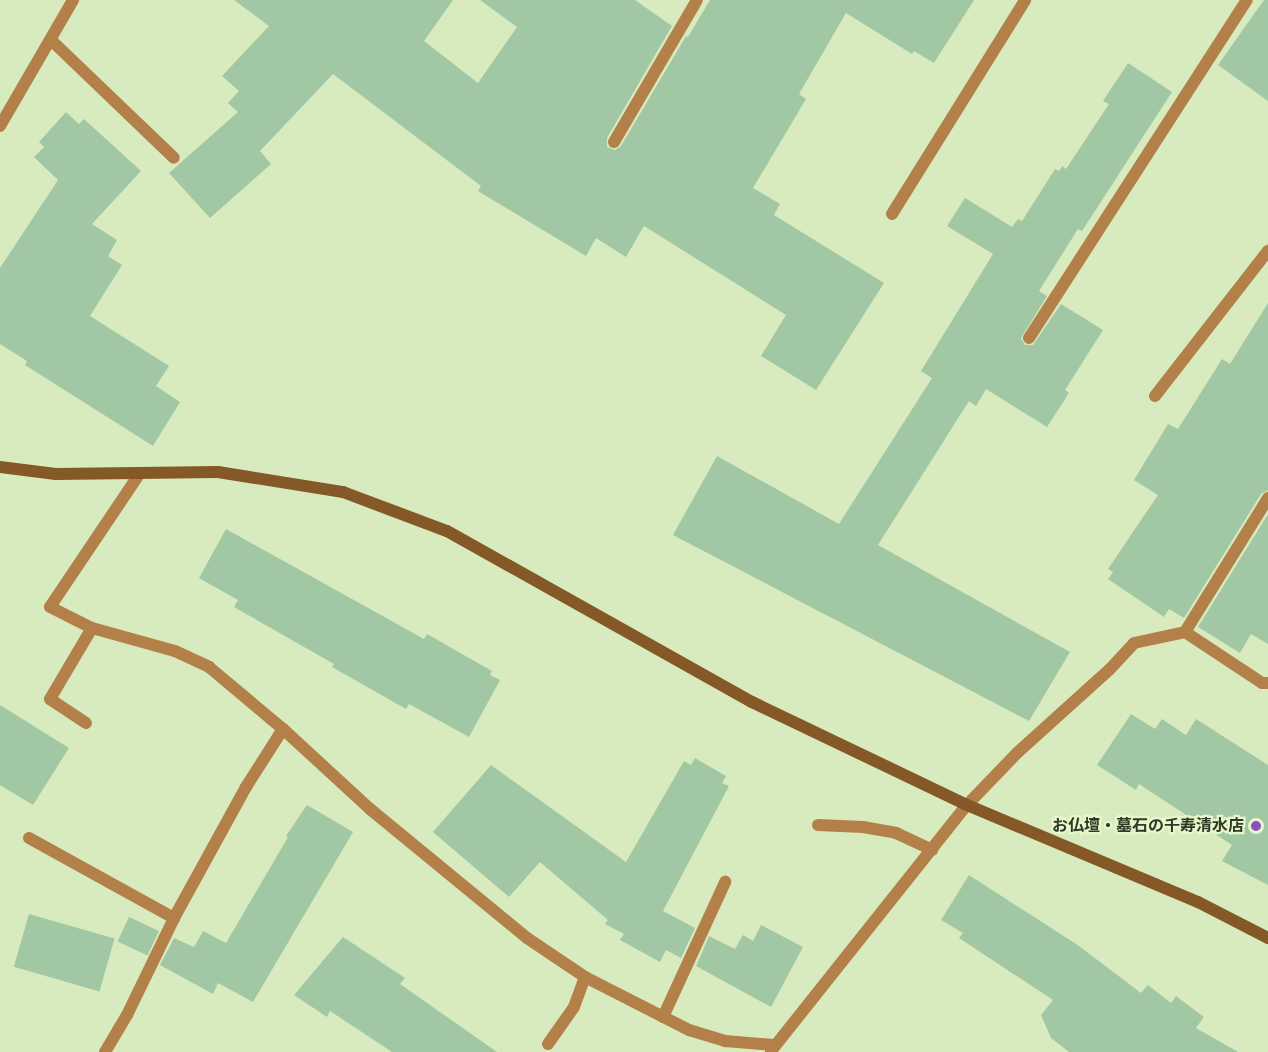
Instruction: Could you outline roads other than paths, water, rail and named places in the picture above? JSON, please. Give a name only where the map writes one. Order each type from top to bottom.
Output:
[{"type":"street","points":[[0,126],[73,0]]},
{"type":"street","points":[[614,142],[697,0]]},
{"type":"street","points":[[892,214],[1025,0]]},
{"type":"street","points":[[1029,338],[1247,0]]},
{"type":"street","points":[[51,40],[174,158]]},
{"type":"street","points":[[1155,396],[1268,251]]},
{"type":"street","points":[[0,467],[57,474],[218,471],[343,492],[447,531],[752,702],[967,805],[1198,902],[1268,938]]},
{"type":"street","points":[[140,473],[50,607],[92,628],[175,651],[209,667],[283,729],[370,809],[528,938],[585,977],[689,1030],[725,1041],[772,1048],[967,805],[1017,753],[1110,669],[1134,643],[1185,632],[1262,683],[1268,683]]},
{"type":"street","points":[[1185,632],[1268,498]]},
{"type":"street","points":[[86,723],[50,699],[92,628]]},
{"type":"street","points":[[105,1052],[127,1015],[174,918],[246,787],[283,729]]},
{"type":"street","points":[[818,825],[863,827],[896,833],[932,850]]},
{"type":"street","points":[[29,838],[174,918]]},
{"type":"street","points":[[663,1017],[725,882]]},
{"type":"street","points":[[548,1044],[574,1007],[585,977]]},
{"type":"place","name":"お仏壇・墓石の千寿清水店","points":[[1256,826]]}]
